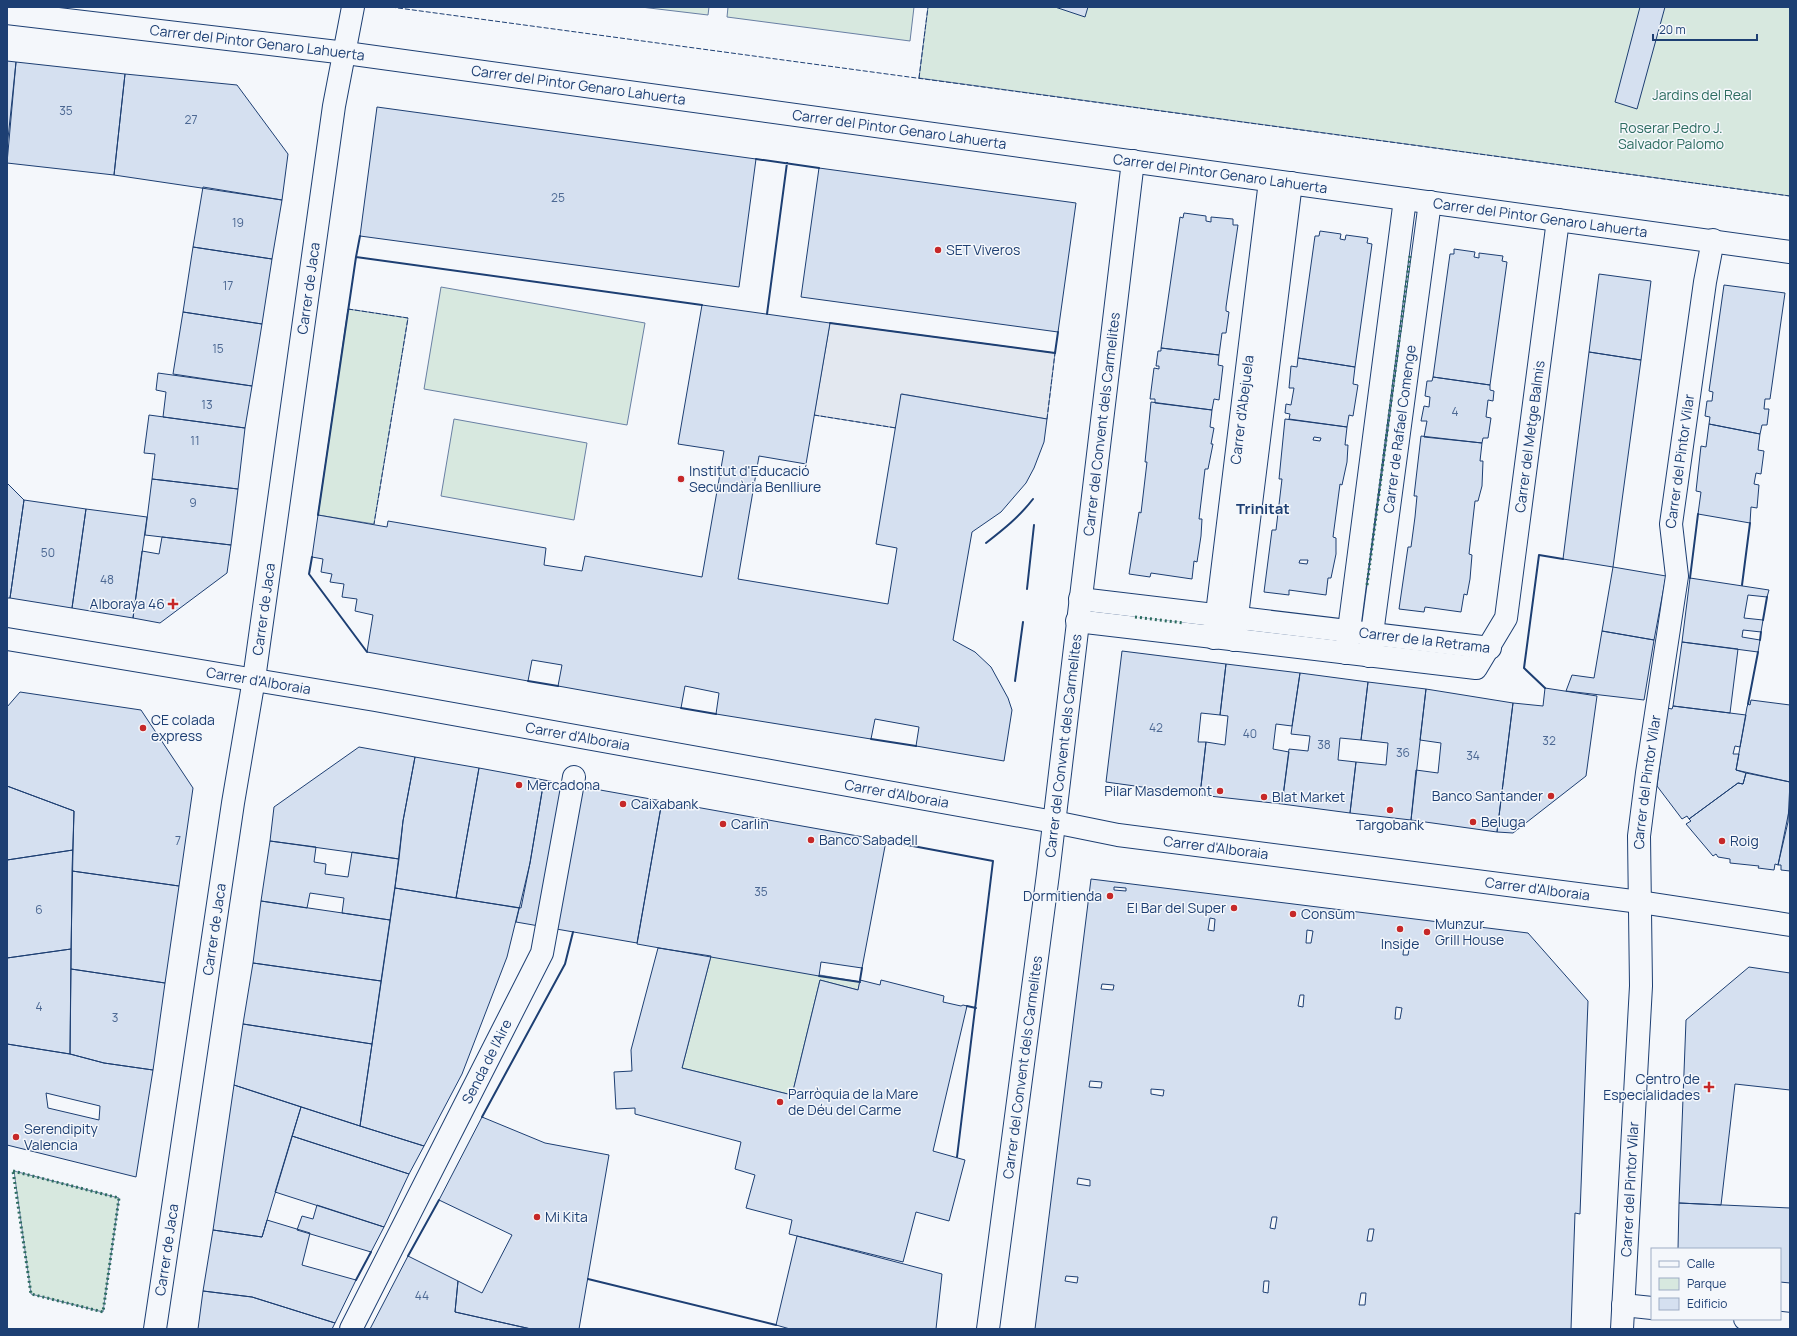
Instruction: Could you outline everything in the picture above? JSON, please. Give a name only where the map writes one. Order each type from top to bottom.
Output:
[{"type":"street","name":"Carrer de Jaca","points":[[155,1329],[232,810],[254,679],[334,106],[346,53],[353,7]]},
{"type":"street","name":"Carrer del Pintor Genaro Lahuerta","points":[[7,13],[346,53],[1713,240],[1790,252]]},
{"type":"street","name":"Carrer del Convent dels Carmelites","points":[[988,1329],[1054,822],[1132,161]]},
{"type":"street","name":"Carrer d'Abejuela","points":[[1224,639],[1281,182]]},
{"type":"street","name":"Carrer de Rafael Comenge","points":[[1346,653],[1405,199]]},
{"type":"street","name":"Carrer de Rafael Comenge","points":[[1369,656],[1430,202]]},
{"type":"street","name":"Carrer del Metge Balmis","points":[[1490,648],[1506,618],[1558,220]]},
{"type":"street","name":"Carrer del Pintor Vilar","points":[[1622,1329],[1641,986],[1639,836],[1677,576],[1671,524],[1705,282],[1713,240]]},
{"type":"street","name":"Carrer de la Retrama","points":[[1077,621],[1476,668],[1490,648],[1080,598]]},
{"type":"street","name":"Carrer d'Alboraia","points":[[7,639],[254,679],[1054,822],[1118,835],[1640,902],[1790,925]]},
{"type":"street","name":"Senda de l'Aire","points":[[351,1329],[542,953],[574,777]]},
{"type":"street","points":[[1623,1305],[1651,1308]]},
{"type":"street","points":[[1753,1320],[1790,1324]]},
{"type":"green space","points":[[641,7],[709,7],[708,15]]},
{"type":"green space","points":[[728,7],[914,7],[910,41],[727,17]]},
{"type":"green space","name":"Jardins del Real","points":[[928,7],[1790,7],[1790,196],[919,78]]},
{"type":"green space","points":[[441,287],[645,323],[627,425],[424,389]]},
{"type":"green space","points":[[348,309],[408,318],[374,524],[318,515]]},
{"type":"green space","points":[[454,419],[587,443],[574,520],[441,496]]},
{"type":"green space","points":[[711,956],[860,982],[858,990],[820,980],[792,1095],[682,1068]]},
{"type":"green space","points":[[14,1171],[119,1198],[103,1312],[31,1294]]},
{"type":"shaded area","points":[[830,323],[1055,353],[1047,419],[902,394],[896,428],[814,415]]},
{"type":"building","points":[[1055,7],[1088,7],[1085,17]]},
{"type":"building","points":[[1640,7],[1665,7],[1637,109],[1615,102]]},
{"type":"building","points":[[7,61],[16,62],[7,148]]},
{"type":"building","points":[[16,62],[125,74],[114,175],[7,163]]},
{"type":"building","points":[[125,74],[237,85],[288,154],[282,200],[114,175]]},
{"type":"building","points":[[377,107],[756,159],[739,287],[360,236]]},
{"type":"building","name":"SET Viveros","points":[[819,168],[1076,203],[1058,332],[801,297]]},
{"type":"building","points":[[203,187],[282,200],[272,259],[193,247]]},
{"type":"building","points":[[1184,213],[1206,216],[1206,221],[1211,222],[1211,217],[1233,219],[1233,225],[1238,225],[1226,307],[1226,311],[1229,312],[1226,333],[1222,333],[1219,355],[1161,348],[1180,217],[1183,218]]},
{"type":"building","points":[[1320,231],[1341,234],[1340,239],[1345,240],[1346,235],[1368,238],[1367,243],[1372,244],[1355,367],[1298,358],[1315,236],[1319,236]]},
{"type":"building","points":[[193,247],[272,259],[262,324],[183,312]]},
{"type":"building","points":[[1454,249],[1475,252],[1474,257],[1479,258],[1479,253],[1503,256],[1502,261],[1507,262],[1490,385],[1433,377],[1450,254],[1454,254]]},
{"type":"building","points":[[1599,274],[1651,281],[1641,360],[1589,352]]},
{"type":"building","points":[[1724,285],[1785,293],[1770,399],[1765,399],[1764,409],[1769,409],[1767,425],[1762,425],[1760,434],[1709,424],[1710,417],[1705,416],[1707,401],[1712,401],[1713,392],[1709,391]]},
{"type":"building","points":[[702,305],[830,323],[806,464],[759,456],[738,579],[888,604],[897,548],[876,544],[901,394],[1047,419],[1044,442],[1034,468],[1026,483],[1001,512],[972,532],[953,640],[975,652],[991,667],[1008,698],[1012,710],[1004,761],[916,746],[919,727],[875,719],[871,739],[716,714],[719,693],[685,686],[681,708],[558,686],[562,665],[532,660],[528,681],[367,652],[373,615],[355,611],[357,599],[342,597],[344,584],[330,582],[332,574],[321,572],[323,559],[312,557],[318,515],[387,527],[388,521],[546,548],[544,565],[582,571],[585,556],[702,577],[724,451],[678,444]]},
{"type":"building","points":[[183,312],[262,324],[252,386],[173,374]]},
{"type":"building","points":[[1161,348],[1219,355],[1218,365],[1223,366],[1219,400],[1214,399],[1212,410],[1155,403],[1155,399],[1150,399],[1154,368],[1159,369],[1159,366],[1156,366],[1158,351],[1161,351]]},
{"type":"building","points":[[1589,352],[1641,360],[1613,567],[1563,559]]},
{"type":"building","points":[[1298,358],[1355,367],[1353,384],[1358,385],[1353,416],[1349,415],[1347,427],[1289,419],[1290,414],[1285,413],[1286,404],[1291,405],[1294,388],[1289,388],[1291,366],[1297,367]]},
{"type":"building","points":[[158,373],[252,386],[245,428],[163,417],[166,392],[156,390]]},
{"type":"building","points":[[1433,377],[1490,385],[1490,390],[1494,391],[1493,401],[1488,400],[1486,417],[1491,418],[1488,438],[1483,438],[1482,443],[1424,437],[1427,421],[1421,421],[1424,406],[1429,407],[1430,397],[1425,396],[1427,381],[1432,381]]},
{"type":"building","points":[[1151,402],[1212,410],[1210,427],[1214,428],[1211,444],[1213,444],[1208,469],[1205,469],[1199,519],[1202,519],[1201,536],[1197,562],[1194,561],[1192,579],[1151,573],[1150,577],[1129,574],[1139,512],[1141,513],[1147,462],[1145,462]]},
{"type":"building","points":[[149,415],[245,428],[238,489],[152,479],[155,454],[144,453]]},
{"type":"building","points":[[1285,419],[1347,427],[1345,445],[1348,445],[1347,462],[1342,485],[1340,484],[1333,537],[1336,538],[1336,554],[1331,578],[1328,578],[1326,595],[1289,590],[1289,595],[1264,592],[1272,530],[1276,530],[1282,479],[1279,479]],"holes":[[[1314,437],[1321,438],[1320,441],[1313,440]],[[1300,560],[1308,560],[1307,564],[1299,563]]]},
{"type":"building","points":[[1709,424],[1760,434],[1758,450],[1764,451],[1761,474],[1756,473],[1754,484],[1759,485],[1757,508],[1751,507],[1750,523],[1698,514],[1701,492],[1696,491],[1701,446],[1706,447]]},
{"type":"building","points":[[1421,436],[1482,443],[1480,461],[1483,461],[1482,486],[1478,501],[1475,501],[1469,554],[1472,555],[1470,579],[1467,595],[1464,594],[1461,612],[1425,607],[1424,612],[1399,609],[1408,547],[1411,547],[1415,517],[1417,496],[1414,496]]},
{"type":"building","points":[[152,479],[238,489],[231,545],[145,535]]},
{"type":"building","points":[[7,483],[24,500],[10,598],[7,598]]},
{"type":"building","points":[[24,500],[86,509],[72,608],[10,598]]},
{"type":"building","points":[[86,509],[147,517],[133,618],[72,608]]},
{"type":"building","points":[[162,537],[231,545],[227,573],[160,623],[133,618],[142,551],[159,554]]},
{"type":"building","points":[[1613,567],[1666,576],[1654,640],[1602,631]]},
{"type":"building","points":[[1690,578],[1769,590],[1767,597],[1748,595],[1744,618],[1763,620],[1761,632],[1743,630],[1742,637],[1760,640],[1758,652],[1682,642]]},
{"type":"building","points":[[1602,631],[1654,640],[1644,700],[1566,691],[1572,675],[1594,678]]},
{"type":"building","points":[[1682,642],[1738,649],[1730,713],[1673,706]]},
{"type":"building","points":[[1122,651],[1226,664],[1220,715],[1201,713],[1198,742],[1206,742],[1200,795],[1106,782]]},
{"type":"building","points":[[1226,664],[1300,673],[1292,726],[1276,724],[1273,749],[1289,752],[1282,804],[1200,795],[1206,742],[1225,745],[1228,716],[1220,715]]},
{"type":"building","points":[[1300,673],[1368,682],[1361,740],[1340,738],[1338,760],[1356,762],[1350,813],[1282,804],[1289,749],[1308,751],[1310,736],[1291,734]]},
{"type":"building","points":[[1368,682],[1426,689],[1411,820],[1350,813],[1356,762],[1386,765],[1388,743],[1361,740]]},
{"type":"building","points":[[1545,688],[1597,696],[1586,776],[1513,833],[1497,832],[1513,703],[1543,706]]},
{"type":"building","points":[[1426,689],[1513,703],[1497,832],[1411,820],[1416,770],[1438,773],[1441,743],[1420,740]]},
{"type":"building","points":[[20,692],[141,710],[193,788],[179,886],[72,871],[74,811],[7,786],[7,707]]},
{"type":"building","points":[[1751,700],[1790,705],[1790,782],[1736,770],[1747,707],[1748,704],[1750,705]]},
{"type":"building","points":[[1673,706],[1746,715],[1740,747],[1735,746],[1733,754],[1739,754],[1736,770],[1746,773],[1743,784],[1738,783],[1689,819],[1687,816],[1682,819],[1657,786],[1667,708],[1672,709]]},
{"type":"building","points":[[359,747],[415,757],[403,821],[399,859],[270,841],[274,807]]},
{"type":"building","points":[[415,757],[479,768],[456,898],[395,888],[403,821]]},
{"type":"building","points":[[479,768],[544,780],[521,908],[456,898]]},
{"type":"building","points":[[1746,773],[1790,782],[1788,822],[1778,865],[1775,864],[1774,870],[1758,868],[1759,866],[1730,863],[1730,859],[1718,857],[1716,854],[1713,856],[1686,824],[1691,821],[1689,819],[1738,783],[1743,784]]},
{"type":"building","points":[[544,780],[662,801],[637,943],[516,922],[530,863]]},
{"type":"building","points":[[7,786],[74,811],[73,850],[7,860]]},
{"type":"building","points":[[662,801],[886,841],[862,968],[821,962],[819,976],[637,944]]},
{"type":"building","points":[[1790,806],[1790,871],[1781,870],[1781,865],[1778,865]]},
{"type":"building","points":[[270,841],[316,847],[314,862],[326,864],[325,874],[348,877],[352,852],[399,859],[390,920],[342,913],[344,898],[310,893],[307,908],[261,901]]},
{"type":"building","points":[[73,850],[71,949],[7,958],[7,860]]},
{"type":"building","points":[[72,871],[179,886],[165,983],[71,969]]},
{"type":"building","points":[[1091,879],[1528,933],[1588,1001],[1580,1214],[1575,1213],[1571,1329],[1035,1329]],"holes":[[[1114,887],[1126,888],[1126,891],[1114,890]],[[1210,918],[1215,919],[1214,931],[1208,930]],[[1307,930],[1313,931],[1311,943],[1306,943]],[[1404,943],[1410,943],[1408,955],[1403,955]],[[1102,984],[1114,985],[1113,990],[1101,989]],[[1300,995],[1304,995],[1303,1007],[1298,1006]],[[1396,1007],[1402,1008],[1400,1019],[1395,1019]],[[1090,1081],[1102,1082],[1101,1088],[1089,1087]],[[1151,1089],[1164,1090],[1163,1096],[1151,1094]],[[1078,1178],[1090,1180],[1090,1186],[1077,1184]],[[1272,1217],[1277,1217],[1275,1229],[1270,1228]],[[1369,1229],[1374,1229],[1372,1241],[1367,1241]],[[1066,1276],[1078,1277],[1077,1283],[1065,1281]],[[1264,1281],[1269,1281],[1268,1293],[1263,1292]],[[1361,1293],[1366,1293],[1365,1305],[1359,1305]]]},
{"type":"building","points":[[395,888],[519,908],[507,957],[462,1074],[424,1146],[360,1126]]},
{"type":"building","points":[[261,901],[390,920],[381,981],[253,963]]},
{"type":"building","name":"Parròquia de la Mare de Déu del Carme","points":[[658,948],[711,956],[682,1068],[792,1095],[820,980],[858,990],[860,980],[880,985],[881,980],[944,996],[943,1002],[967,1006],[933,1151],[965,1160],[949,1221],[916,1212],[903,1262],[789,1234],[792,1220],[746,1208],[755,1175],[735,1169],[741,1142],[635,1114],[635,1108],[616,1109],[614,1072],[632,1071],[631,1050]]},
{"type":"building","points":[[71,949],[70,1054],[7,1044],[7,958]]},
{"type":"building","points":[[253,963],[381,981],[372,1044],[243,1024]]},
{"type":"building","name":"Centro de Especialidades","points":[[1749,967],[1790,973],[1790,1090],[1735,1084],[1721,1205],[1679,1203],[1686,1020]]},
{"type":"building","points":[[71,969],[165,983],[153,1070],[104,1063],[70,1054]]},
{"type":"building","points":[[243,1024],[372,1044],[360,1126],[234,1085]]},
{"type":"building","points":[[7,1044],[70,1054],[104,1063],[153,1070],[136,1177],[7,1145]],"holes":[[[46,1093],[100,1106],[99,1120],[48,1108]]]},
{"type":"building","points":[[234,1085],[301,1107],[262,1237],[213,1230]]},
{"type":"building","points":[[301,1107],[424,1146],[409,1174],[292,1136]]},
{"type":"building","name":"Mi Kita","points":[[482,1117],[545,1143],[609,1155],[579,1329],[531,1329],[455,1312],[458,1281],[482,1293],[512,1235],[439,1200]]},
{"type":"building","points":[[292,1136],[409,1174],[384,1227],[275,1192]]},
{"type":"building","points":[[1679,1203],[1790,1208],[1790,1283],[1781,1282],[1781,1248],[1678,1248]]},
{"type":"building","points":[[317,1205],[384,1227],[371,1252],[297,1230],[302,1216],[313,1219]]},
{"type":"building","points":[[267,1220],[310,1233],[302,1265],[356,1280],[335,1323],[252,1297],[203,1291],[213,1230],[262,1237]]},
{"type":"building","points":[[797,1236],[942,1274],[936,1329],[790,1329],[776,1325]]},
{"type":"building","points":[[408,1256],[458,1281],[455,1312],[531,1329],[370,1329]]},
{"type":"building","points":[[203,1291],[252,1297],[335,1323],[332,1329],[198,1329]]},
{"type":"hedge","points":[[1367,585],[1410,256]]},
{"type":"hedge","points":[[1135,617],[1184,623]]},
{"type":"hedge","points":[[13,1171],[119,1198],[103,1312],[31,1294],[13,1171]]},
{"type":"fence","points":[[391,7],[1790,196]]},
{"type":"fence","points":[[919,78],[928,7]]},
{"type":"fence","points":[[348,309],[408,318],[374,524]]},
{"type":"fence","points":[[1047,419],[1055,353]]},
{"type":"fence","points":[[814,415],[896,428]]},
{"type":"wall","points":[[756,159],[819,168]]},
{"type":"wall","points":[[767,314],[787,163]]},
{"type":"wall","points":[[356,257],[360,236]]},
{"type":"wall","points":[[318,515],[356,257],[702,305]]},
{"type":"wall","points":[[830,323],[1055,353],[1058,332]]},
{"type":"wall","points":[[986,543],[1022,512],[1033,499]]},
{"type":"wall","points":[[1690,578],[1698,514]]},
{"type":"wall","points":[[1742,585],[1750,523]]},
{"type":"wall","points":[[1027,589],[1034,525]]},
{"type":"wall","points":[[1545,688],[1524,668],[1539,555],[1563,559]]},
{"type":"wall","points":[[312,557],[309,574],[367,652]]},
{"type":"wall","points":[[1763,620],[1767,597]]},
{"type":"wall","points":[[1015,681],[1023,622]]},
{"type":"wall","points":[[1760,640],[1761,632]]},
{"type":"wall","points":[[1748,704],[1758,652]]},
{"type":"wall","points":[[528,681],[558,686]]},
{"type":"wall","points":[[681,708],[716,714]]},
{"type":"wall","points":[[871,739],[916,746]]},
{"type":"wall","points":[[886,841],[993,861],[957,1157]]},
{"type":"wall","points":[[482,1117],[565,964],[573,932]]},
{"type":"wall","points":[[860,980],[862,968]]},
{"type":"wall","points":[[819,976],[860,982]]},
{"type":"wall","points":[[967,1006],[976,1008]]},
{"type":"wall","points":[[408,1256],[439,1200]]},
{"type":"wall","points":[[356,1280],[371,1252]]},
{"type":"wall","points":[[588,1279],[776,1325]]},
{"type":"place","name":"SET Viveros","points":[[938,250]]},
{"type":"place","name":"Institut d'Educació Secundària Benlliure","points":[[681,479]]},
{"type":"place","name":"Alboraya 46","points":[[173,604]]},
{"type":"place","name":"CE colada express","points":[[143,728]]},
{"type":"place","name":"Mercadona","points":[[519,785]]},
{"type":"place","name":"Pilar Masdemont","points":[[1220,791]]},
{"type":"place","name":"Banco Santander","points":[[1551,796]]},
{"type":"place","name":"Blat Market","points":[[1264,797]]},
{"type":"place","name":"Caixabank","points":[[623,804]]},
{"type":"place","name":"Targobank","points":[[1390,810]]},
{"type":"place","name":"Beluga","points":[[1473,822]]},
{"type":"place","name":"Carlin","points":[[723,824]]},
{"type":"place","name":"Banco Sabadell","points":[[811,840]]},
{"type":"place","name":"Roig","points":[[1722,841]]},
{"type":"place","name":"Dormitienda","points":[[1110,896]]},
{"type":"place","name":"El Bar del Super","points":[[1234,908]]},
{"type":"place","name":"Consum","points":[[1293,914]]},
{"type":"place","name":"Inside","points":[[1400,929]]},
{"type":"place","name":"Munzur Grill House","points":[[1427,932]]},
{"type":"place","name":"Centro de Especialidades","points":[[1709,1087]]},
{"type":"place","name":"Parròquia de la Mare de Déu del Carme","points":[[780,1102]]},
{"type":"place","name":"Serendipity Valencia","points":[[16,1137]]},
{"type":"place","name":"Mi Kita","points":[[537,1217]]},
{"type":"district","name":"Trinitat","points":[[1263,509]]},
{"type":"park label","name":"Roserar Pedro J. Salvador Palomo","points":[[1671,136]]}]
